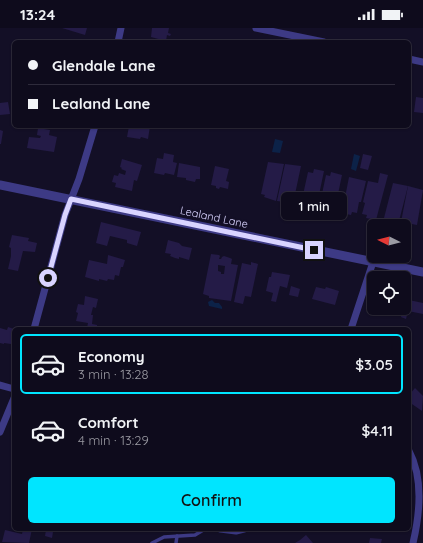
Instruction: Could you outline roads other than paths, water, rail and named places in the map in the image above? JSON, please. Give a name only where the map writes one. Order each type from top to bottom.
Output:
[{"type":"street","points":[[118,40],[121,28]]},
{"type":"street","points":[[256,28],[314,40]]},
{"type":"street","points":[[411,59],[423,62]]},
{"type":"street","points":[[35,327],[65,215],[79,179],[94,128]]},
{"type":"street","name":"Lealand Lane","points":[[0,185],[367,261]]},
{"type":"street","points":[[352,327],[373,263]]},
{"type":"street","name":"Lealand Lane","points":[[378,263],[423,272]]},
{"type":"street","points":[[0,385],[12,388]]},
{"type":"street","points":[[0,432],[12,404]]},
{"type":"street","points":[[411,454],[417,465],[421,486],[421,508],[414,543]]},
{"type":"lane","points":[[152,543],[164,537],[195,535],[202,531]]},
{"type":"lane","points":[[176,543],[177,536]]},
{"type":"water","points":[[275,139],[283,141],[280,153],[272,152]]},
{"type":"water","points":[[354,154],[360,156],[356,171],[351,169]]},
{"type":"water","points":[[212,300],[215,303],[219,303],[222,309],[209,306],[208,302]]}]
